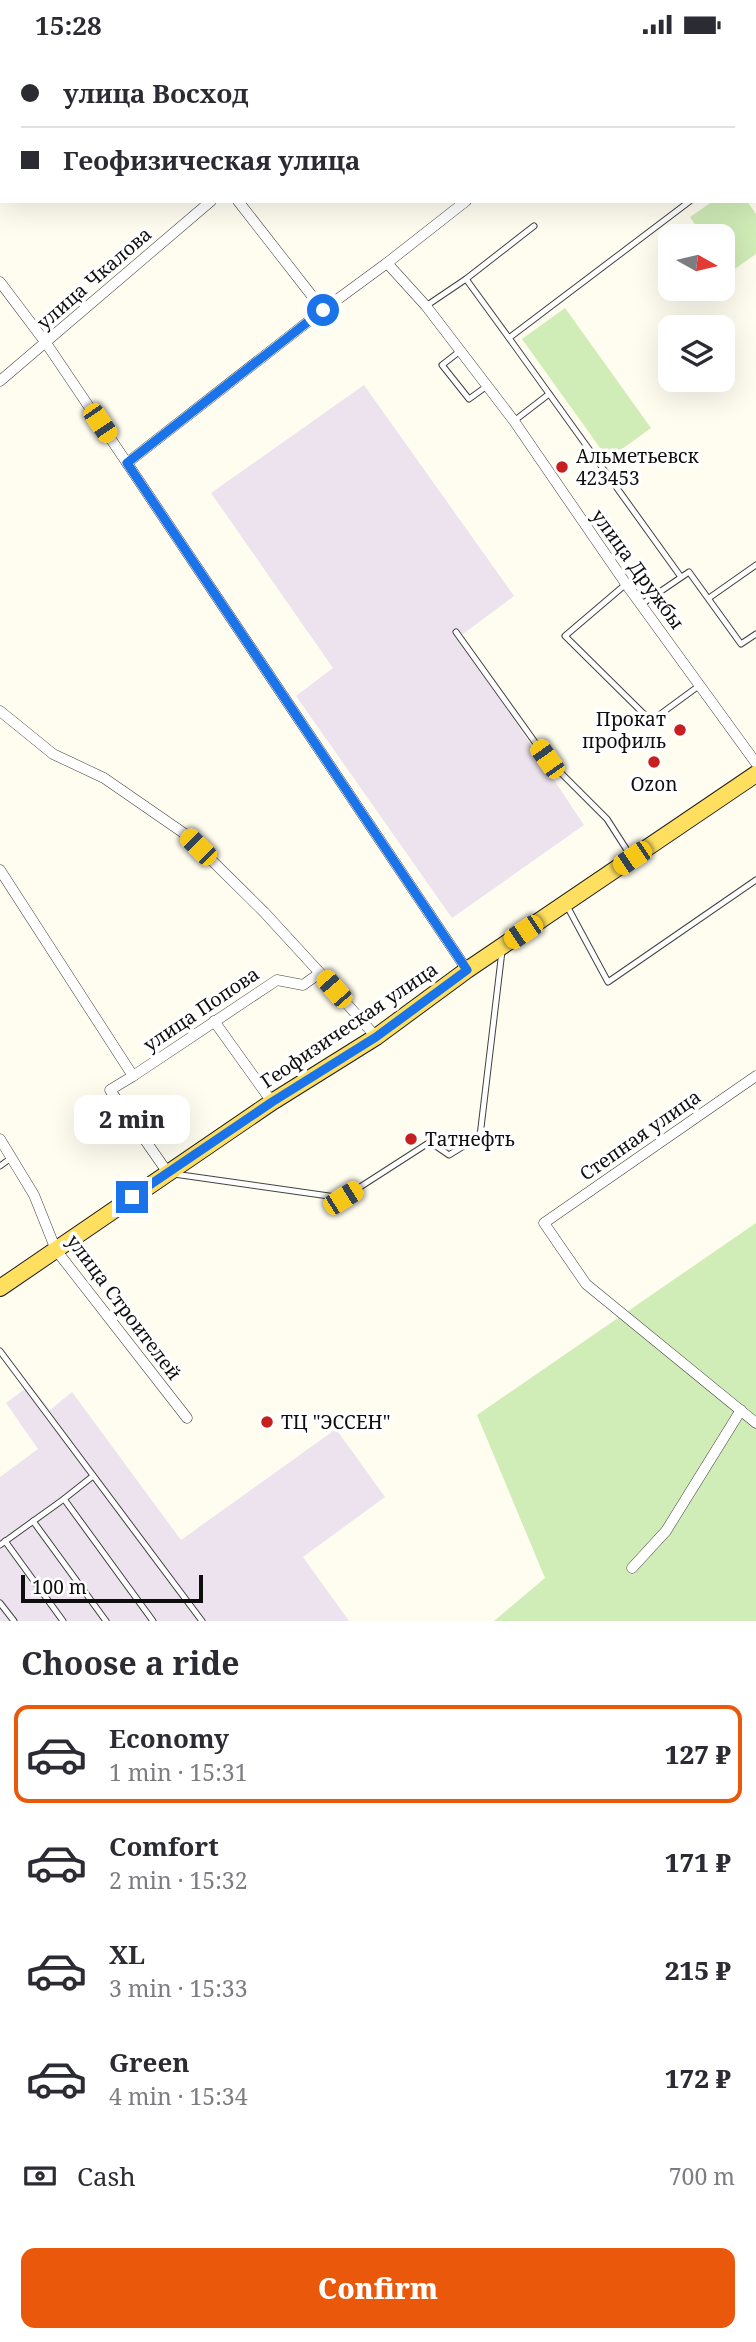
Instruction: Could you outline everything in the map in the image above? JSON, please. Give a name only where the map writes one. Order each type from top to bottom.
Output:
[{"type":"main road","name":"Геофизическая улица","points":[[0,1288],[272,1102],[376,1037],[467,970],[632,858],[754,781]]},
{"type":"street","name":"улица Чкалова","points":[[0,381],[209,203]]},
{"type":"street","points":[[240,203],[323,310]]},
{"type":"street","points":[[127,463],[463,203]]},
{"type":"street","name":"улица Дружбы","points":[[387,263],[426,306],[514,421],[626,585],[756,763]]},
{"type":"street","points":[[0,282],[46,343],[467,970]]},
{"type":"street","points":[[0,711],[53,754],[104,778],[185,834],[264,912],[376,1037]]},
{"type":"street","name":"улица Попова","points":[[0,870],[133,1076],[277,980],[303,985],[320,974]]},
{"type":"street","points":[[214,1021],[272,1102]]},
{"type":"street","points":[[133,1076],[110,1090],[167,1174]]},
{"type":"street","name":"Степная улица","points":[[741,1411],[586,1284],[544,1223],[756,1076]]},
{"type":"street","name":"улица Строителей","points":[[0,1139],[34,1195],[56,1250],[187,1417]]},
{"type":"street","points":[[632,1568],[666,1531],[741,1411],[756,1423]]},
{"type":"lane","points":[[509,338],[687,203]]},
{"type":"lane","points":[[426,306],[466,279],[534,226]]},
{"type":"lane","points":[[466,279],[681,577]]},
{"type":"lane","points":[[460,351],[442,365],[469,399],[487,386]]},
{"type":"lane","points":[[514,421],[549,394]]},
{"type":"lane","points":[[709,598],[756,565]]},
{"type":"lane","points":[[642,604],[689,572],[741,644],[756,634]]},
{"type":"lane","points":[[626,585],[565,636],[651,721],[700,685]]},
{"type":"lane","points":[[456,632],[547,759],[607,819],[632,858]]},
{"type":"lane","points":[[566,903],[608,982],[756,880]]},
{"type":"lane","points":[[167,1174],[343,1198],[430,1142],[449,1155],[480,1136],[502,946]]},
{"type":"lane","points":[[0,1166],[11,1158]]},
{"type":"lane","points":[[0,1351],[202,1621]]},
{"type":"lane","points":[[63,1621],[3,1543],[93,1476]]},
{"type":"lane","points":[[64,1499],[153,1621]]},
{"type":"lane","points":[[33,1521],[106,1621]]},
{"type":"lane","points":[[0,1603],[13,1621]]},
{"type":"shaded area","points":[[364,385],[514,596],[459,637],[584,825],[452,918],[296,696],[333,668],[211,493]]},
{"type":"shaded area","points":[[30,1385],[50,1410],[72,1392],[181,1540],[336,1429],[385,1497],[303,1557],[349,1621],[0,1621],[0,1477],[38,1449],[6,1403]]},
{"type":"green space","points":[[710,203],[748,203],[756,214],[756,254],[735,269],[735,224],[695,224],[690,217]]},
{"type":"green space","points":[[565,308],[651,428],[608,459],[522,339]]},
{"type":"green space","points":[[756,1223],[756,1621],[494,1621],[545,1578],[477,1415]]},
{"type":"place","name":"Альметьевск 423453","points":[[562,467]]},
{"type":"place","name":"Прокат профиль","points":[[680,730]]},
{"type":"place","name":"Ozon","points":[[654,762]]},
{"type":"place","name":"Татнефть","points":[[411,1139]]},
{"type":"place","name":"ТЦ \"ЭССЕН\"","points":[[267,1422]]},
{"type":"route","points":[[132,1197],[272,1102],[376,1037],[467,970],[127,463],[323,310]]}]
